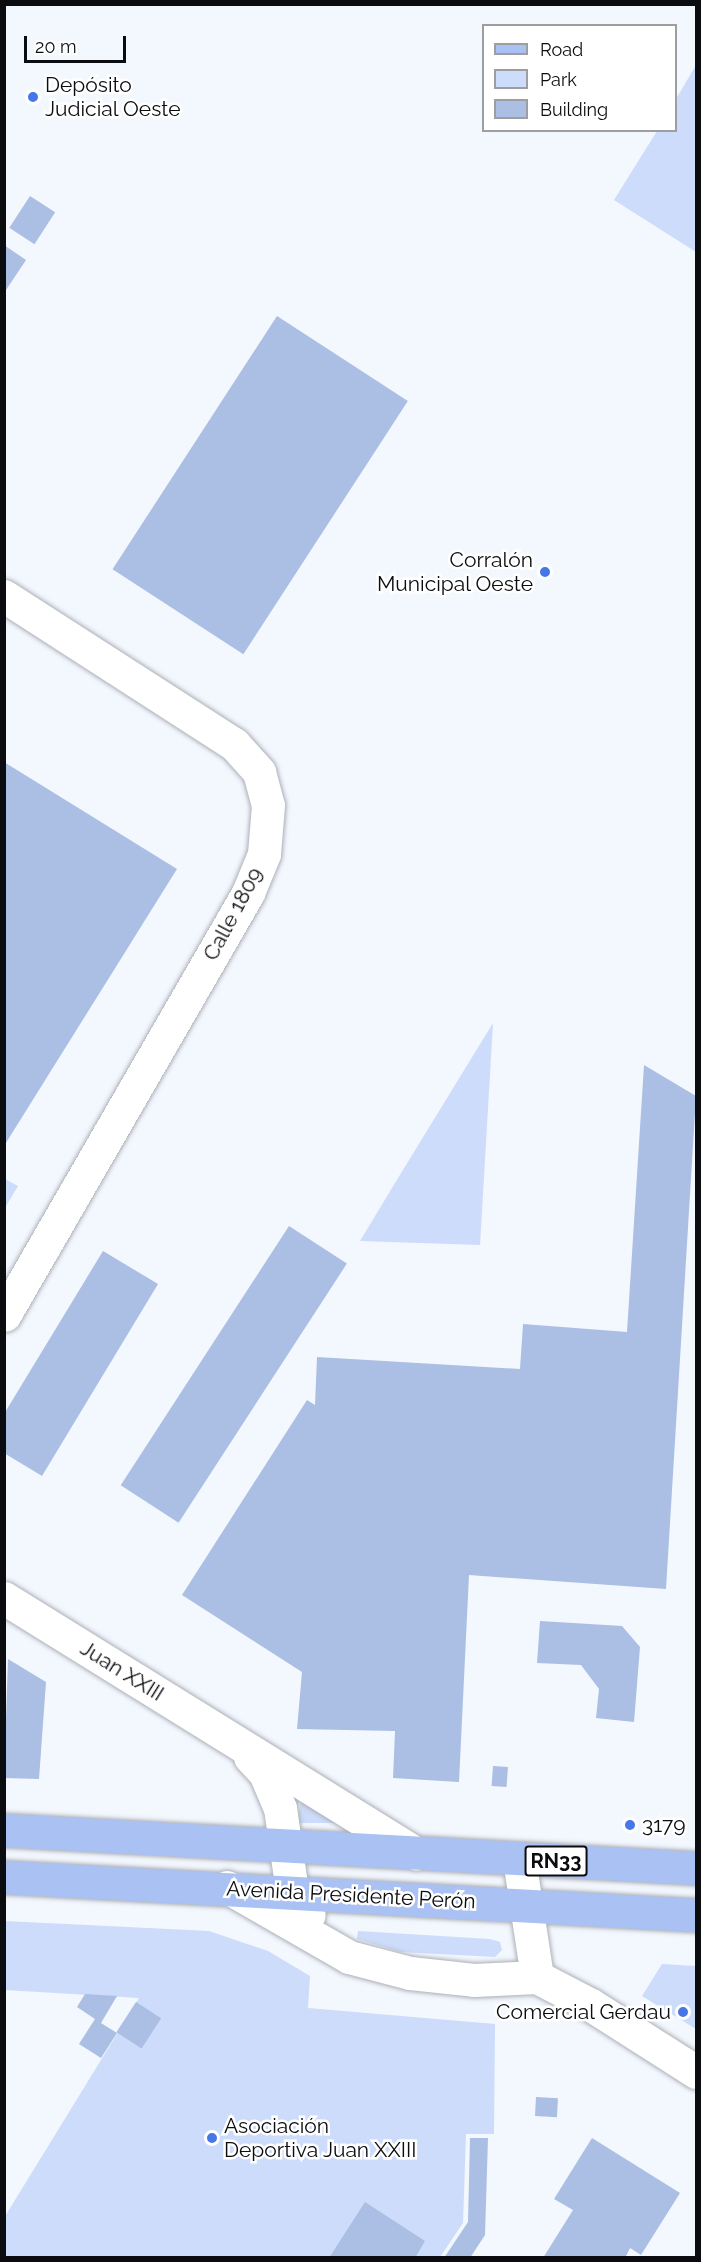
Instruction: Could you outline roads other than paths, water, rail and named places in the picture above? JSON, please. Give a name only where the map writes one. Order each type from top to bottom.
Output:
[{"type":"main road","name":"RN33","points":[[4,1830],[696,1868]]},
{"type":"main road","name":"Avenida Presidente Perón","points":[[4,1877],[227,1887],[696,1915]]},
{"type":"lane","name":"Calle 1809","points":[[4,596],[234,744],[259,772],[268,805],[264,854],[248,893],[4,1315]]},
{"type":"lane","name":"Juan XXIII","points":[[4,1598],[416,1853]]},
{"type":"lane","name":"Juan XXIII","points":[[239,1744],[265,1773],[280,1808],[283,1846],[292,1891],[314,1922],[349,1957]]},
{"type":"lane","points":[[519,1859],[537,1977]]},
{"type":"lane","points":[[227,1887],[349,1957],[410,1973],[474,1980],[537,1977],[591,2005],[696,2072]]},
{"type":"place","name":"Depósito Judicial Oeste","points":[[33,97]]},
{"type":"place","name":"Corralón Municipal Oeste","points":[[545,572]]},
{"type":"place","name":"3179","points":[[630,1825]]},
{"type":"place","name":"Comercial Gerdau","points":[[683,2012]]},
{"type":"place","name":"Asociación Deportiva Juan XXIII","points":[[212,2138]]}]
